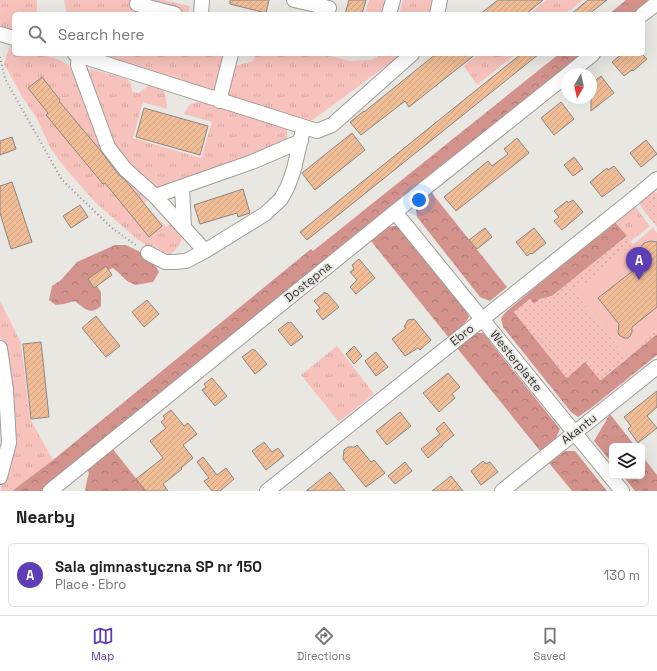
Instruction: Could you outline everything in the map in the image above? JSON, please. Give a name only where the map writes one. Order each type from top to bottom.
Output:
[{"type":"street","points":[[201,12],[202,0]]},
{"type":"street","points":[[294,0],[329,7]]},
{"type":"street","points":[[390,12],[393,0]]},
{"type":"street","points":[[437,12],[440,0]]},
{"type":"street","points":[[645,12],[657,3]]},
{"type":"street","points":[[137,4],[167,12]]},
{"type":"street","points":[[0,34],[12,37]]},
{"type":"street","points":[[77,56],[78,65],[108,147],[125,170],[156,196],[205,251]]},
{"type":"street","points":[[80,56],[219,101],[302,134]]},
{"type":"street","points":[[219,101],[230,56]]},
{"type":"street","points":[[156,196],[252,162],[302,134],[317,131],[332,125],[410,56]]},
{"type":"street","name":"Dostępna","points":[[575,68],[590,56]]},
{"type":"street","name":"Dostępna","points":[[50,491],[561,79]]},
{"type":"street","points":[[148,253],[165,262],[186,261],[265,214],[281,199],[288,186],[294,169],[302,134]]},
{"type":"street","name":"Ebro","points":[[267,491],[656,181]]},
{"type":"street","points":[[182,187],[184,228]]},
{"type":"street","name":"Westerplatte","points":[[395,212],[622,491]]},
{"type":"street","points":[[0,348],[6,390],[3,404],[9,443],[0,477]]},
{"type":"street","name":"Akantu","points":[[502,491],[657,367]]},
{"type":"path","points":[[0,58],[5,79],[62,180],[112,228],[148,253]]},
{"type":"green space","points":[[0,0],[37,0],[37,12],[12,12],[12,32],[0,28]]},
{"type":"green space","points":[[64,0],[163,0],[190,6],[188,12],[67,12]]},
{"type":"green space","points":[[369,0],[389,0],[386,12],[366,12]]},
{"type":"green space","points":[[403,0],[435,0],[432,12],[400,12]]},
{"type":"green space","points":[[546,0],[583,0],[568,12],[531,12]]},
{"type":"green space","points":[[626,0],[652,0],[637,12],[611,12]]},
{"type":"green space","points":[[10,46],[12,46],[12,56],[51,57],[58,59],[70,67],[102,146],[100,150],[148,199],[144,204],[166,227],[172,223],[182,234],[181,242],[171,254],[168,256],[150,248],[137,239],[96,203],[65,168],[51,149],[36,117],[23,98],[4,64]]},
{"type":"green space","points":[[94,56],[225,56],[215,92]]},
{"type":"green space","points":[[254,56],[330,56],[350,61],[370,60],[379,56],[399,56],[310,122],[227,95],[234,66],[253,61]]},
{"type":"green space","points":[[476,56],[513,56],[477,85],[464,66]]},
{"type":"green space","points":[[557,56],[583,56],[568,68],[561,68],[561,73],[41,491],[12,491],[53,460],[311,249],[313,251]]},
{"type":"green space","points":[[91,69],[127,79],[131,84],[132,91],[136,93],[153,85],[163,89],[166,97],[167,109],[143,102],[133,138],[201,158],[212,122],[184,114],[190,104],[203,101],[281,126],[287,130],[287,141],[266,153],[156,190],[120,156],[110,139],[87,74]]},
{"type":"green space","points":[[431,192],[507,287],[490,301],[480,297],[417,217],[415,204]]},
{"type":"green space","points":[[650,193],[657,193],[657,227],[641,207],[640,202]]},
{"type":"green space","points":[[634,205],[650,226],[631,241],[614,221]]},
{"type":"green space","points":[[614,221],[627,236],[552,296],[540,299],[534,304],[530,299],[514,312],[566,377],[585,362],[601,380],[657,334],[657,355],[578,417],[571,412],[503,327],[501,318],[506,312]]},
{"type":"green space","points":[[399,225],[468,314],[469,317],[465,323],[449,338],[371,241],[388,227]]},
{"type":"green space","points":[[653,228],[657,233],[657,329],[625,355],[575,292]]},
{"type":"green space","points":[[627,236],[633,245],[575,292],[625,355],[657,329],[657,334],[600,380],[585,362],[567,378],[514,312],[530,299],[534,304],[540,299],[552,296]]},
{"type":"green space","points":[[115,245],[126,245],[153,261],[159,272],[153,282],[135,285],[127,281],[113,268],[104,272],[94,282],[101,292],[101,306],[97,309],[90,311],[87,310],[75,301],[56,305],[49,300],[52,286],[61,280],[77,262]]},
{"type":"green space","points":[[0,301],[21,343],[30,419],[53,460],[12,491],[0,491],[11,449],[9,390],[0,334]]},
{"type":"green space","points":[[477,333],[483,333],[560,429],[555,440],[541,452],[457,348]]},
{"type":"green space","points":[[337,346],[374,394],[339,422],[301,375]]},
{"type":"green space","points":[[610,414],[633,443],[609,443],[609,459],[594,441]]},
{"type":"green space","points":[[112,448],[146,491],[85,491],[89,473],[86,469]]},
{"type":"green space","points":[[565,451],[575,451],[607,491],[572,491],[549,463]]},
{"type":"green space","points":[[645,460],[657,475],[657,491],[635,491],[625,479],[645,479]]},
{"type":"building","points":[[230,0],[269,0],[266,12],[230,4]]},
{"type":"building","points":[[349,0],[366,0],[363,12],[346,12]]},
{"type":"building","points":[[498,0],[543,0],[528,12],[483,12]]},
{"type":"building","points":[[588,0],[607,0],[592,12],[573,12]]},
{"type":"building","points":[[434,56],[473,56],[409,107],[405,101],[361,135],[350,122]]},
{"type":"building","points":[[519,56],[537,56],[307,240],[300,232]]},
{"type":"building","points":[[620,56],[644,56],[647,59],[633,71],[632,70],[624,76],[612,62]]},
{"type":"building","points":[[601,76],[614,93],[591,111],[591,104],[597,104],[597,79]]},
{"type":"building","points":[[42,77],[60,100],[59,101],[162,226],[149,237],[105,183],[103,184],[46,115],[48,113],[28,88]]},
{"type":"building","points":[[561,102],[561,104],[574,119],[554,135],[541,118]]},
{"type":"building","points":[[144,108],[208,126],[200,155],[136,137]]},
{"type":"building","points":[[352,133],[365,150],[315,190],[302,173]]},
{"type":"building","points":[[12,137],[16,149],[0,155],[0,141]]},
{"type":"building","points":[[517,138],[529,153],[456,211],[444,197],[488,161],[492,166],[508,154],[504,149]]},
{"type":"building","points":[[646,140],[657,154],[641,167],[630,153]]},
{"type":"building","points":[[574,157],[583,169],[573,176],[564,165]]},
{"type":"building","points":[[614,166],[625,180],[602,197],[590,182],[607,168],[608,170]]},
{"type":"building","points":[[12,182],[32,242],[11,249],[0,213],[0,186]]},
{"type":"building","points":[[243,189],[250,213],[238,217],[237,213],[200,224],[194,205]]},
{"type":"building","points":[[573,200],[583,212],[562,230],[554,221],[559,217],[554,211],[567,201],[568,203]]},
{"type":"building","points":[[80,205],[88,217],[71,228],[63,216]]},
{"type":"building","points":[[485,228],[492,237],[477,249],[469,240]]},
{"type":"building","points":[[534,228],[546,243],[527,256],[516,242]]},
{"type":"building","points":[[651,241],[657,242],[657,307],[632,327],[632,332],[628,338],[624,338],[619,335],[619,324],[598,298],[643,263],[640,255],[640,248],[644,243]]},
{"type":"building","points":[[359,259],[375,278],[356,294],[350,287],[357,280],[350,272],[354,269],[352,265]]},
{"type":"building","points":[[106,266],[112,275],[94,288],[88,279]]},
{"type":"building","points":[[325,292],[339,307],[323,320],[316,311],[320,308],[314,301]]},
{"type":"building","points":[[147,300],[159,314],[144,327],[132,312]]},
{"type":"building","points":[[96,316],[120,346],[106,357],[82,328]]},
{"type":"building","points":[[414,319],[431,340],[420,350],[418,348],[405,356],[392,339],[406,328],[404,327],[408,320]]},
{"type":"building","points":[[288,322],[291,322],[303,337],[291,346],[278,330]]},
{"type":"building","points":[[41,342],[49,417],[31,419],[23,344]]},
{"type":"building","points":[[354,346],[362,356],[354,364],[346,354]]},
{"type":"building","points":[[253,349],[267,364],[255,374],[242,357]]},
{"type":"building","points":[[376,352],[388,367],[376,376],[365,361]]},
{"type":"building","points":[[448,373],[460,387],[452,394],[455,398],[439,412],[423,393]]},
{"type":"building","points":[[212,378],[227,396],[215,406],[202,390],[206,387],[204,384]]},
{"type":"building","points":[[657,391],[657,407],[647,416],[657,428],[638,443],[628,429],[631,426],[624,417]]},
{"type":"building","points":[[171,410],[184,426],[188,423],[197,434],[183,445],[193,458],[163,484],[168,491],[146,491],[136,479],[163,458],[150,441],[166,428],[161,422],[165,419],[163,416]]},
{"type":"building","points":[[400,412],[411,426],[387,445],[376,431]]},
{"type":"building","points":[[444,422],[454,435],[428,458],[421,449],[440,434],[436,429]]},
{"type":"building","points":[[264,442],[272,452],[278,448],[284,456],[266,470],[252,451]]},
{"type":"building","points":[[357,445],[371,462],[374,460],[385,473],[366,487],[343,459],[344,450],[348,447],[355,447]]},
{"type":"building","points":[[203,457],[217,475],[226,468],[234,479],[220,491],[212,491],[204,481],[209,478],[197,462]]},
{"type":"building","points":[[483,461],[486,464],[490,462],[498,472],[481,485],[471,471]]},
{"type":"building","points":[[405,462],[412,471],[395,484],[388,476]]},
{"type":"building","points":[[330,472],[345,491],[306,491]]},
{"type":"building","points":[[451,476],[463,491],[432,491]]},
{"type":"place","name":"Sala gimnastyczna SP nr 150","points":[[639,280]]}]
